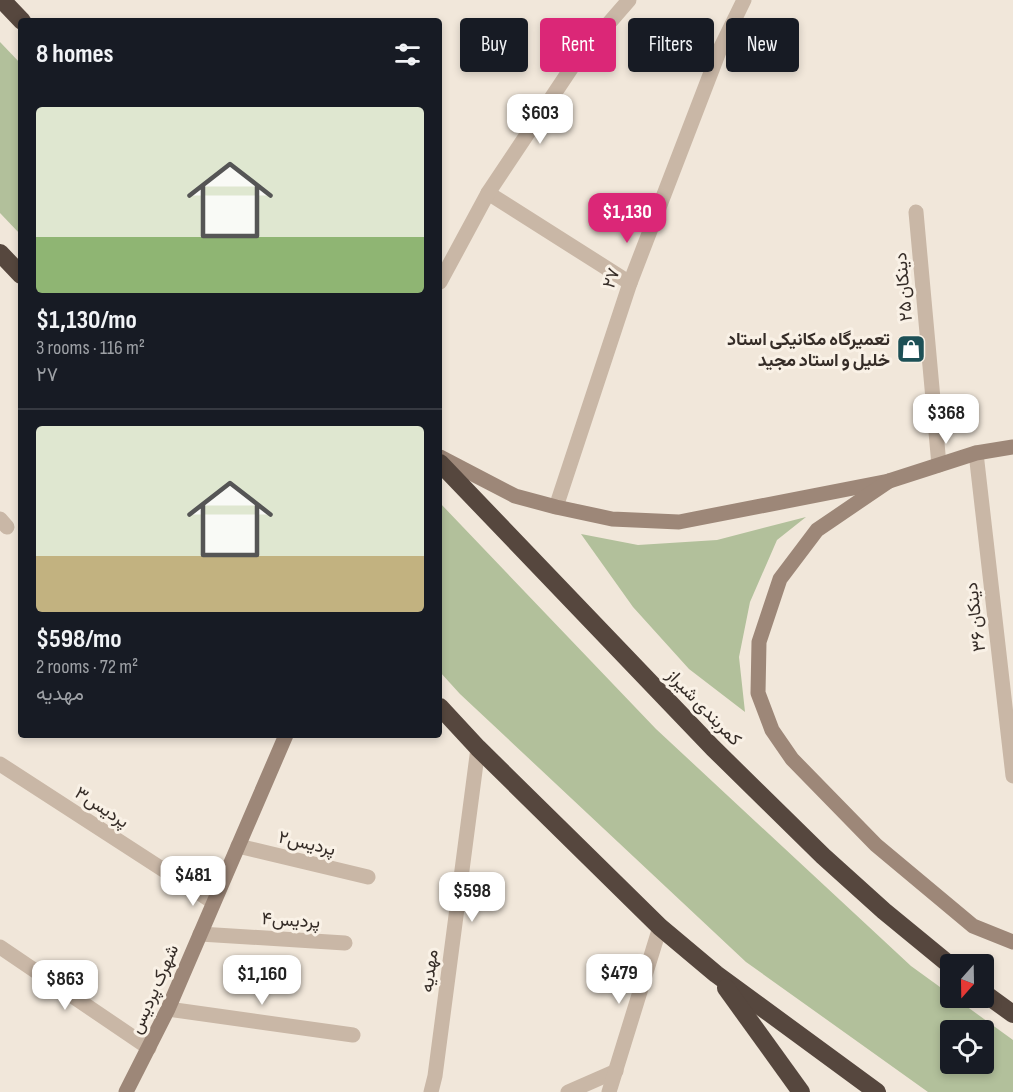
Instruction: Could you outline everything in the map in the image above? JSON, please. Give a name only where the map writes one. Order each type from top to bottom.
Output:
[{"type":"highway","points":[[2,0],[19,18]]},
{"type":"highway","points":[[0,253],[18,272]]},
{"type":"highway","name":"کمربندی شیراز","points":[[442,465],[713,748],[823,856],[940,957]]},
{"type":"highway","points":[[442,709],[478,748],[660,927],[716,974],[877,1092]]},
{"type":"highway","points":[[716,974],[801,1092]]},
{"type":"highway","points":[[994,1000],[1013,1014]]},
{"type":"main road","points":[[442,459],[515,496],[556,507],[612,519],[679,522],[889,481],[976,453],[1013,447]]},
{"type":"main road","points":[[889,481],[817,530],[780,579],[759,642],[758,693],[772,730],[792,759],[876,845],[973,926],[1013,942]]},
{"type":"main road","name":"شهرک پردیس","points":[[126,1092],[168,1010],[285,738]]},
{"type":"street","points":[[442,278],[488,193],[576,61],[629,0]]},
{"type":"street","name":"۲۷","points":[[556,507],[630,282],[720,49],[744,0]]},
{"type":"street","points":[[488,193],[630,282]]},
{"type":"street","name":"۲۵ دینکان","points":[[916,212],[939,465]]},
{"type":"street","name":"۳۶ دینکان","points":[[976,453],[1013,777]]},
{"type":"street","name":"مهدیه","points":[[431,1092],[478,748]]},
{"type":"street","name":"پردیس۳","points":[[0,764],[213,902]]},
{"type":"street","name":"پردیس۲","points":[[238,846],[368,877]]},
{"type":"street","points":[[609,1092],[660,927]]},
{"type":"street","name":"پردیس۴","points":[[200,934],[345,943]]},
{"type":"street","points":[[0,947],[149,1048]]},
{"type":"street","points":[[168,1010],[353,1035]]},
{"type":"street","points":[[568,1092],[616,1071]]},
{"type":"green space","points":[[0,42],[18,61],[18,232],[0,213]]},
{"type":"green space","points":[[442,505],[656,729],[911,966],[940,987],[940,1008],[969,1008],[985,1020],[940,1020],[940,1074],[994,1074],[994,1026],[1013,1040],[1013,1092],[928,1092],[746,962],[460,694],[442,674]]},
{"type":"green space","points":[[806,517],[777,540],[750,602],[739,657],[745,712],[689,669],[633,607],[581,534],[638,545],[717,540]]},
{"type":"place","name":"تعمیرگاه مکانیکی استاد خلیل و استاد مجید","points":[[911,349]]}]
